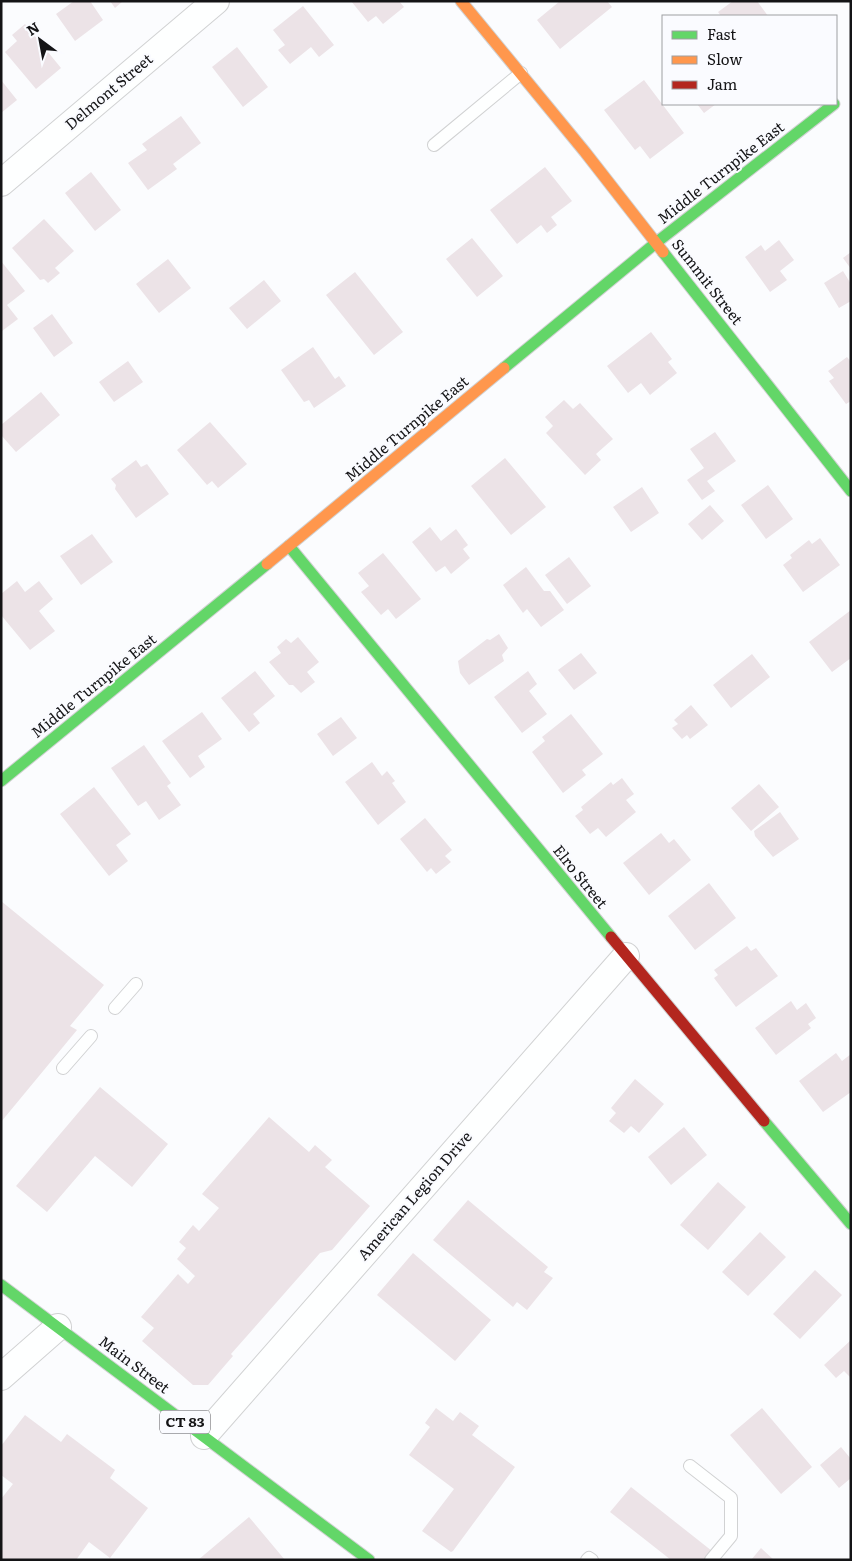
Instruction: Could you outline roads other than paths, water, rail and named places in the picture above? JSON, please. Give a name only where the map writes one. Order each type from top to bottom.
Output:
[{"type":"main road","name":"Summit Street","points":[[461,1],[657,242],[851,491]]},
{"type":"main road","name":"Middle Turnpike East","points":[[1,781],[657,242],[833,105]]},
{"type":"main road","name":"Elro Street","points":[[289,546],[626,956],[851,1224]]},
{"type":"main road","name":"Main Street","points":[[1,1285],[369,1560]]},
{"type":"street","name":"Delmont Street","points":[[1,183],[216,1]]},
{"type":"street","name":"American Legion Drive","points":[[204,1436],[626,956]]},
{"type":"street","points":[[1,1376],[58,1327]]},
{"type":"lane","points":[[434,145],[521,73]]},
{"type":"lane","points":[[114,1008],[136,984]]},
{"type":"lane","points":[[63,1068],[91,1036]]},
{"type":"lane","points":[[690,1466],[731,1498],[731,1536],[711,1560]]},
{"type":"lane","points":[[587,1560],[589,1558],[592,1560]]}]
